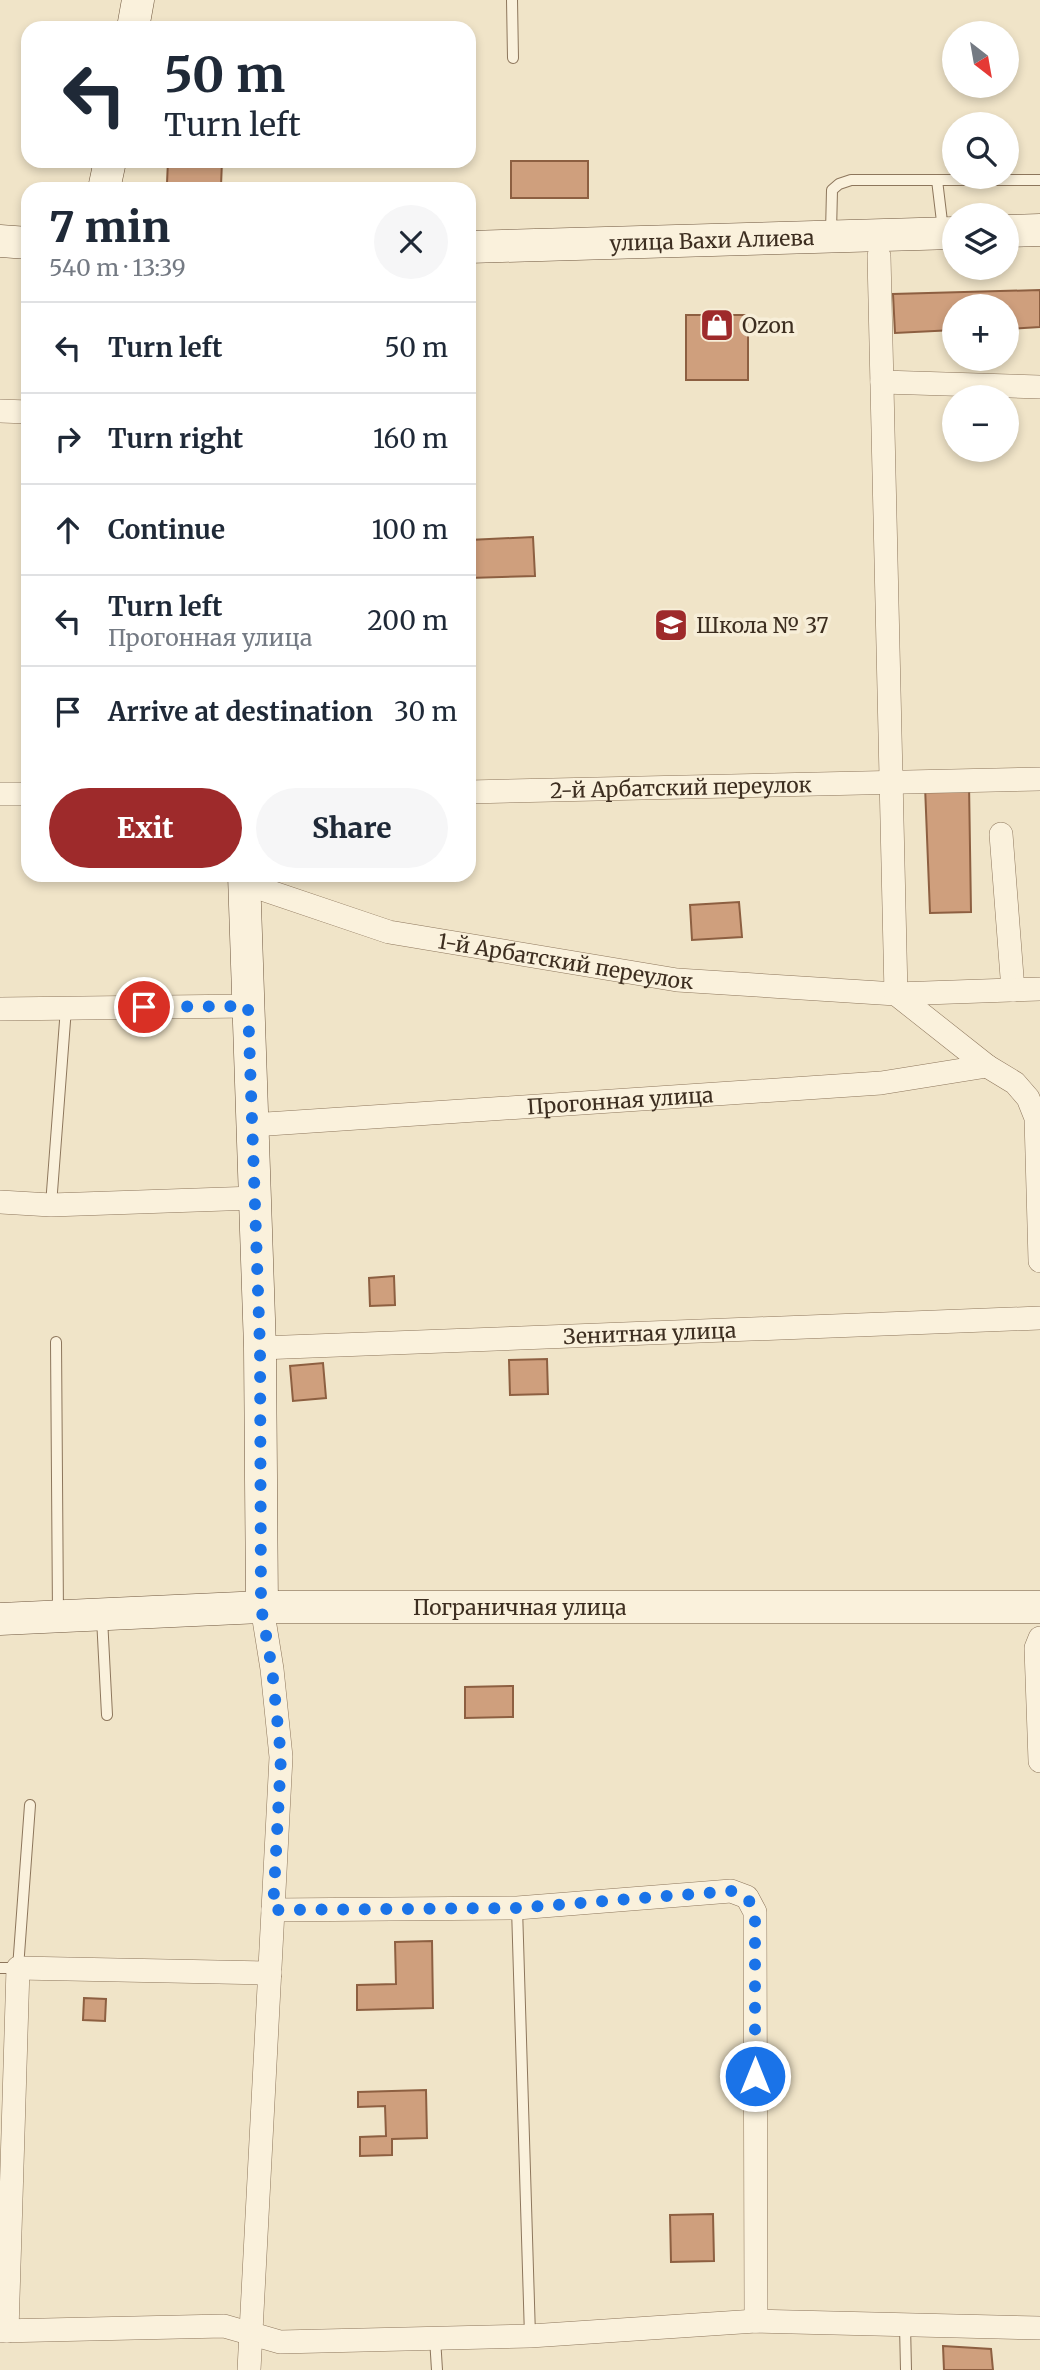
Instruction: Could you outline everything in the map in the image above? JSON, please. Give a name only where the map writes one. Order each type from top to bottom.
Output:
[{"type":"street","points":[[134,21],[138,0]]},
{"type":"street","points":[[0,222],[21,224]]},
{"type":"street","points":[[1019,231],[1040,230]]},
{"type":"street","name":"улица Вахи Алиева","points":[[476,247],[831,237],[942,240]]},
{"type":"street","points":[[0,241],[21,242]]},
{"type":"street","name":"улица Вахи Алиева","points":[[476,265],[879,256],[942,242]]},
{"type":"street","points":[[1019,252],[1040,251]]},
{"type":"street","points":[[879,256],[896,994],[988,1066],[1015,1083],[1028,1098],[1035,1118],[1040,1261]]},
{"type":"street","points":[[882,382],[1040,387]]},
{"type":"street","points":[[0,411],[21,412]]},
{"type":"street","name":"2-й Арбатский переулок","points":[[476,792],[1040,779]]},
{"type":"street","points":[[0,794],[21,794]]},
{"type":"street","points":[[1001,834],[1013,990]]},
{"type":"street","points":[[244,882],[260,1348],[261,1607],[272,1669],[281,1757],[249,2370]]},
{"type":"street","name":"1-й Арбатский переулок","points":[[252,882],[389,932],[677,980],[896,994],[1040,989]]},
{"type":"street","points":[[0,1009],[248,1006]]},
{"type":"street","name":"Прогонная улица","points":[[252,1125],[881,1083],[988,1066]]},
{"type":"street","points":[[0,1202],[51,1205],[255,1198]]},
{"type":"street","name":"Зенитная улица","points":[[260,1348],[1040,1318]]},
{"type":"street","name":"Пограничная улица","points":[[0,1619],[261,1607],[1040,1607]]},
{"type":"street","points":[[1040,1638],[1036,1648],[1040,1761]]},
{"type":"street","points":[[273,1910],[517,1908],[731,1891],[747,1897],[755,1912],[756,2321]]},
{"type":"street","points":[[270,1973],[9,1968],[4,2331],[224,2326],[280,2342],[530,2336],[756,2321],[1040,2328]]},
{"type":"lane","points":[[512,0],[513,58]]},
{"type":"lane","points":[[831,237],[832,190],[851,180],[1040,180]]},
{"type":"lane","points":[[937,180],[942,203]]},
{"type":"lane","points":[[51,1205],[66,1008]]},
{"type":"lane","points":[[56,1342],[58,1617]]},
{"type":"lane","points":[[102,1615],[107,1715]]},
{"type":"lane","points":[[9,1968],[30,1805]]},
{"type":"lane","points":[[517,1908],[530,2336]]},
{"type":"lane","points":[[905,2325],[906,2370]]},
{"type":"lane","points":[[435,2338],[437,2370]]},
{"type":"building","points":[[511,161],[588,161],[588,198],[511,198]]},
{"type":"building","points":[[168,168],[222,168],[221,182],[167,182]]},
{"type":"building","points":[[1040,290],[1040,327],[1019,328],[1019,294],[942,294],[942,331],[895,333],[893,294]]},
{"type":"building","points":[[686,315],[748,315],[748,380],[686,380]]},
{"type":"building","points":[[533,537],[535,576],[476,578],[476,540]]},
{"type":"building","points":[[969,783],[971,912],[930,913],[925,786]]},
{"type":"building","points":[[739,902],[742,937],[692,940],[690,905]]},
{"type":"building","points":[[394,1276],[395,1305],[370,1306],[369,1278]]},
{"type":"building","points":[[547,1359],[548,1394],[510,1395],[509,1360]]},
{"type":"building","points":[[323,1363],[326,1398],[293,1401],[290,1366]]},
{"type":"building","points":[[513,1686],[513,1717],[465,1718],[465,1687]]},
{"type":"building","points":[[432,1941],[433,2008],[357,2010],[357,1985],[396,1984],[395,1942]]},
{"type":"building","points":[[84,1998],[106,1999],[105,2021],[83,2020]]},
{"type":"building","points":[[426,2090],[427,2138],[392,2139],[392,2155],[360,2156],[360,2137],[386,2136],[385,2106],[358,2107],[358,2092]]},
{"type":"building","points":[[713,2214],[714,2261],[671,2262],[670,2215]]},
{"type":"building","points":[[943,2346],[991,2349],[993,2370],[944,2370]]},
{"type":"place","name":"Ozon","points":[[717,325]]},
{"type":"place","name":"Школа № 37","points":[[671,625]]},
{"type":"route","points":[[144,1007],[248,1006],[260,1348],[261,1607],[272,1669],[281,1757],[273,1910],[517,1908],[731,1891],[747,1897],[755,1912],[755,2076]]}]
